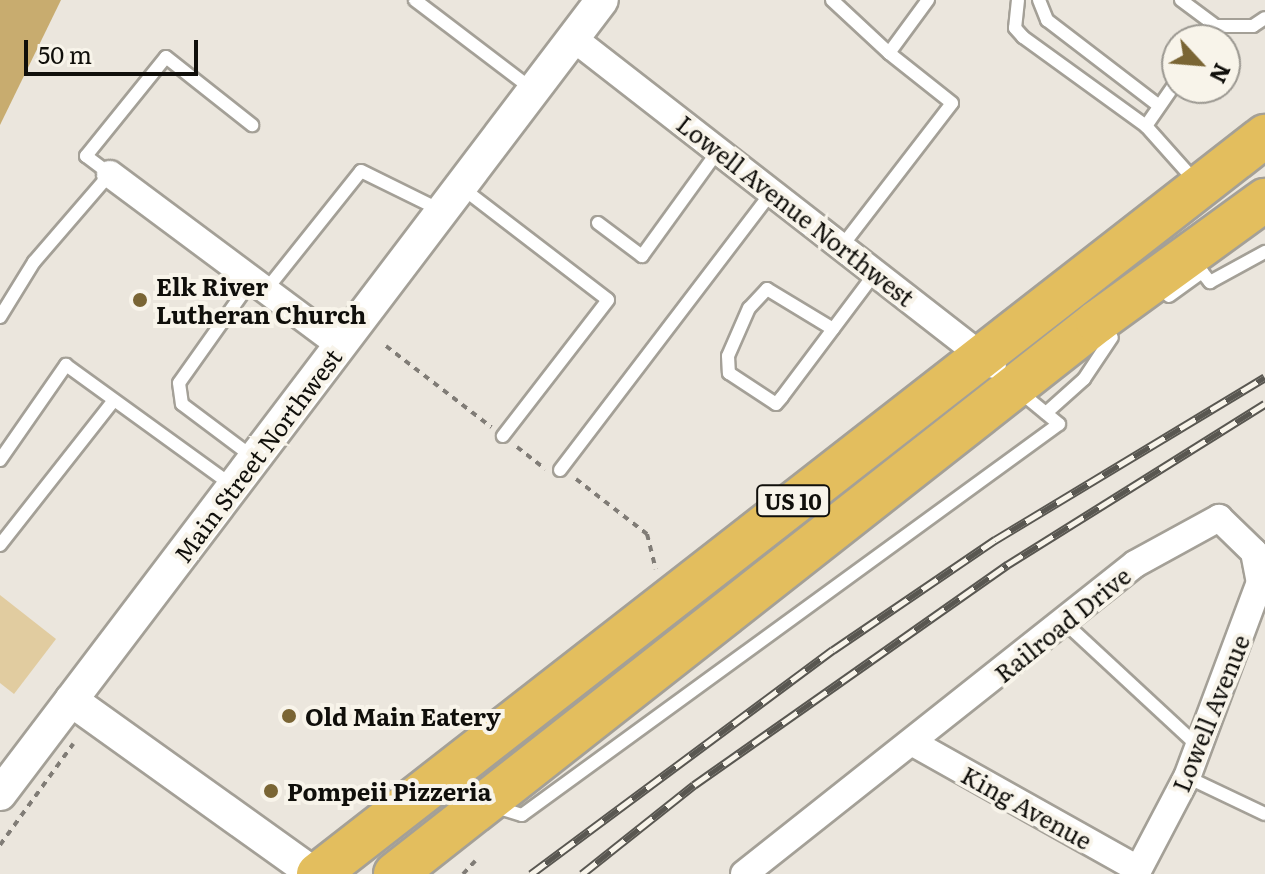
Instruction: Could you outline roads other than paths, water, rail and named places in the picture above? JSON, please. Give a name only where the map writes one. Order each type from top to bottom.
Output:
[{"type":"highway","name":"US 10","points":[[316,874],[1197,183],[1265,136]]},
{"type":"highway","name":"US 10","points":[[395,874],[485,803],[1030,400],[1195,263],[1265,200]]},
{"type":"street","name":"Main Street Northwest","points":[[0,794],[573,38],[597,1]]},
{"type":"street","name":"Lowell Avenue Northwest","points":[[573,38],[981,353],[1030,400]]},
{"type":"street","points":[[110,174],[341,346]]},
{"type":"street","name":"Railroad Drive","points":[[752,872],[915,744],[1135,564],[1219,518]]},
{"type":"street","name":"Lowell Avenue","points":[[1137,872],[1187,777],[1260,582],[1254,552],[1219,518]]},
{"type":"street","points":[[71,700],[316,874]]},
{"type":"street","name":"King Avenue","points":[[915,744],[1137,872]]},
{"type":"lane","points":[[415,0],[533,90]]},
{"type":"lane","points":[[832,0],[889,53],[952,103],[842,246]]},
{"type":"lane","points":[[889,53],[928,0]]},
{"type":"lane","points":[[1018,0],[1015,28],[1023,37],[1146,126],[1197,183]]},
{"type":"lane","points":[[1039,0],[1047,20],[1159,106]]},
{"type":"lane","points":[[1181,0],[1213,24]]},
{"type":"lane","points":[[1241,26],[1253,26],[1265,18]]},
{"type":"lane","points":[[0,317],[34,262],[110,174],[86,156],[166,57],[252,125]]},
{"type":"lane","points":[[1146,126],[1161,103]]},
{"type":"lane","points":[[598,223],[642,256],[718,151]]},
{"type":"lane","points":[[254,458],[182,404],[179,383],[259,285],[361,171],[451,199],[608,300],[503,436]]},
{"type":"lane","points":[[558,474],[772,192]]},
{"type":"lane","points":[[1152,308],[1195,263],[1210,282],[1264,256]]},
{"type":"lane","points":[[833,329],[783,292],[767,289],[754,299],[727,363],[767,404],[782,397],[876,272]]},
{"type":"lane","points":[[485,803],[522,815],[1059,424],[1030,400],[1084,379],[1102,344],[1127,326]]},
{"type":"lane","points":[[0,460],[66,365],[233,486]]},
{"type":"lane","points":[[0,545],[114,400]]},
{"type":"lane","points":[[1064,622],[1199,747]]},
{"type":"lane","points":[[1187,777],[1265,814]]},
{"type":"railway","points":[[531,874],[833,650],[995,540],[1265,377]]},
{"type":"railway","points":[[582,874],[694,785],[1007,565],[1265,404]]},
{"type":"place","name":"Elk River Lutheran Church","points":[[140,300]]},
{"type":"place","name":"Old Main Eatery","points":[[289,716]]},
{"type":"place","name":"Pompeii Pizzeria","points":[[271,791]]}]
